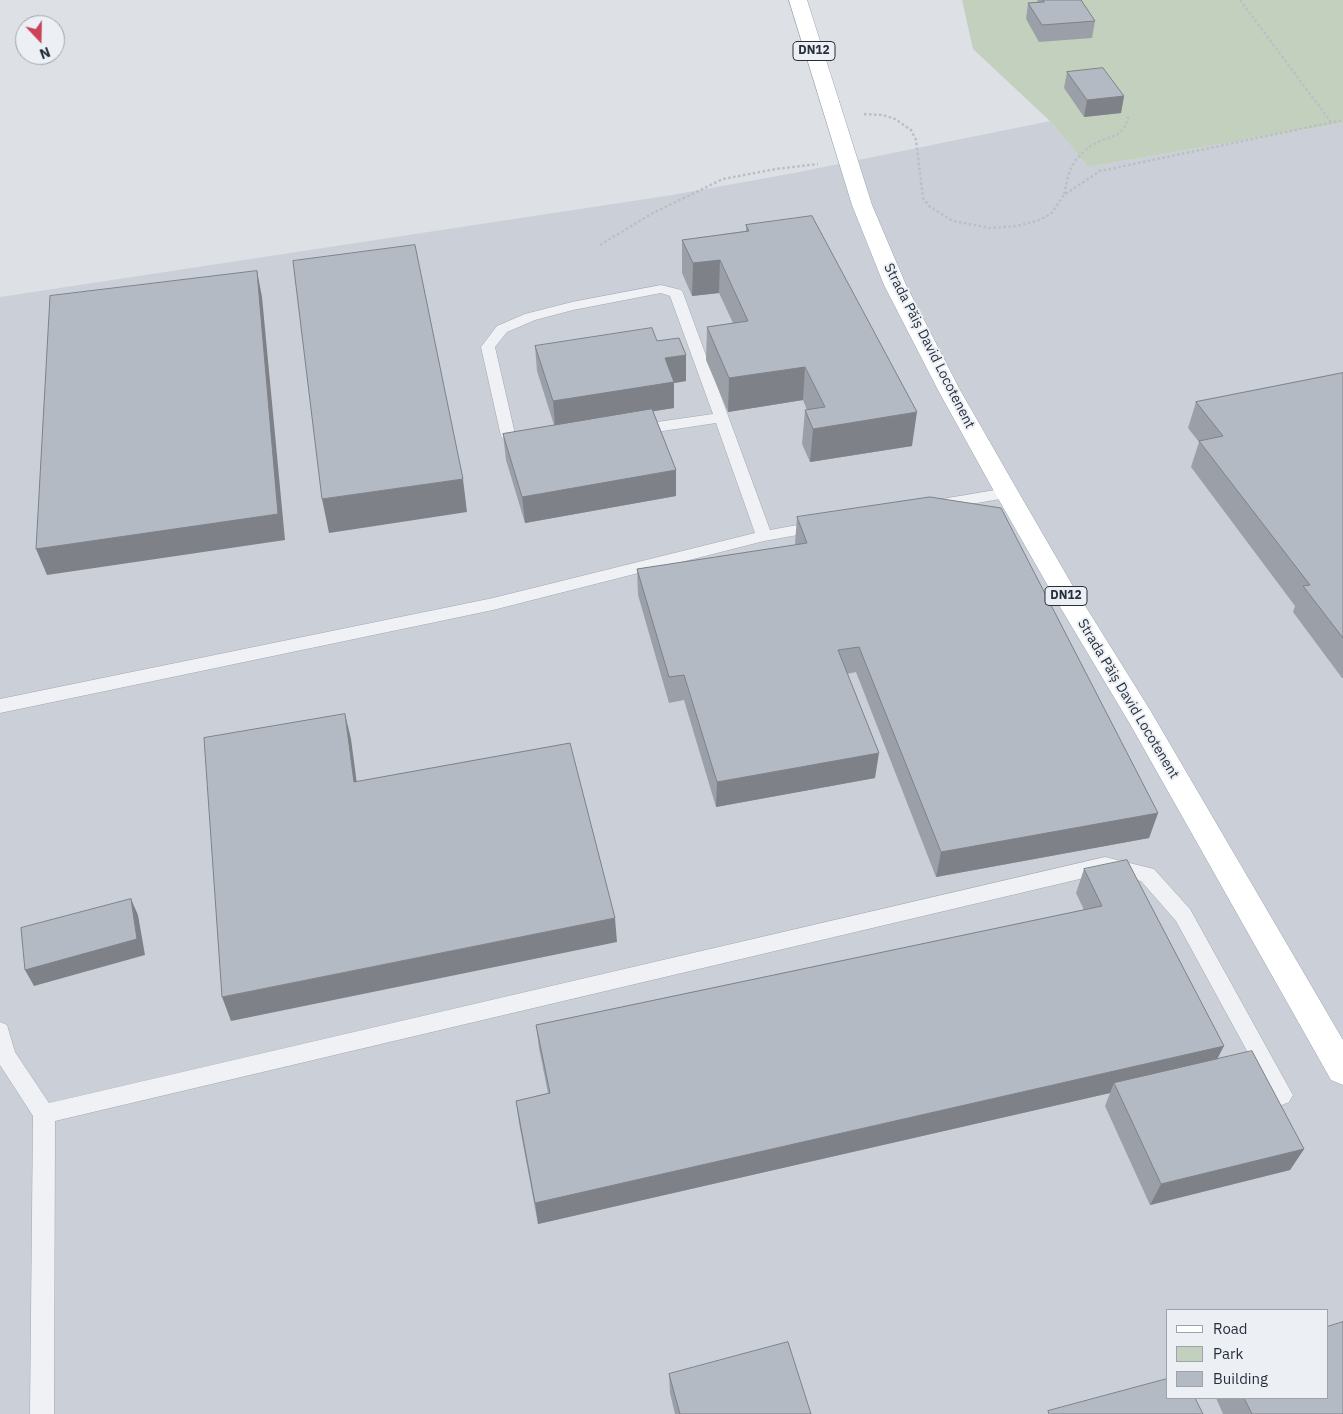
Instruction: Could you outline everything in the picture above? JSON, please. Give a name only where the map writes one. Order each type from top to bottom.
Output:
[{"type":"main road","name":"DN12","points":[[798,0],[833,109]]},
{"type":"main road","name":"Strada Păiș David Locotenent","points":[[833,109],[862,205],[896,285],[949,390],[1065,594],[1140,717],[1343,1070]]},
{"type":"lane","points":[[543,442],[534,444],[518,442],[508,436],[488,347],[502,328],[572,306],[661,289],[676,293],[764,536]]},
{"type":"lane","points":[[622,432],[720,418]]},
{"type":"lane","points":[[920,508],[1007,493]]},
{"type":"lane","points":[[0,706],[493,604],[764,536],[832,524]]},
{"type":"lane","points":[[44,1114],[1104,865],[1147,875],[1183,915],[1282,1095]]},
{"type":"lane","points":[[0,1030],[5,1055],[44,1114],[42,1414]]},
{"type":"path","points":[[1240,0],[1331,122]]},
{"type":"path","points":[[833,109],[883,116],[905,124],[911,130],[916,140],[923,198],[939,213],[953,221],[990,228],[1016,226],[1039,220],[1051,214],[1064,195],[1071,167],[1095,144],[1112,138],[1123,131],[1128,124],[1128,116]]},
{"type":"path","points":[[1064,195],[1100,171],[1343,120]]},
{"type":"path","points":[[600,245],[651,214],[723,179],[776,169],[849,161]]},
{"type":"shaded area","points":[[1050,121],[1088,167],[1343,123],[1343,1414],[0,1414],[0,297],[672,195],[794,173]]},
{"type":"green space","points":[[962,0],[1343,0],[1343,123],[1088,167],[1050,121],[973,49]]},
{"type":"building","points":[[1043,0],[1081,0],[1095,21],[1042,25],[1028,3],[1044,2]]},
{"type":"building","points":[[1103,68],[1124,96],[1087,100],[1067,72]]},
{"type":"building","points":[[812,216],[917,412],[813,429],[805,410],[825,407],[805,367],[729,378],[707,327],[748,321],[720,260],[693,263],[682,240],[749,231],[746,225]]},
{"type":"building","points":[[415,245],[463,479],[322,499],[293,261]]},
{"type":"building","points":[[257,271],[278,514],[36,549],[50,296]]},
{"type":"building","points":[[652,328],[657,341],[679,338],[686,355],[665,358],[674,382],[553,401],[535,346]]},
{"type":"building","points":[[1343,373],[1343,638],[1303,586],[1310,585],[1199,441],[1223,436],[1196,402]]},
{"type":"building","points":[[652,409],[676,470],[522,497],[503,434]]},
{"type":"building","points":[[930,497],[1001,508],[1158,813],[941,852],[859,647],[838,650],[879,753],[717,782],[684,675],[669,677],[637,569],[807,543],[797,517]]},
{"type":"building","points":[[345,714],[354,782],[570,743],[615,918],[222,997],[204,738]]},
{"type":"building","points":[[1127,860],[1224,1046],[535,1203],[516,1101],[550,1093],[536,1025],[1102,906],[1084,869]]},
{"type":"building","points":[[131,899],[137,939],[25,970],[21,928]]},
{"type":"building","points":[[1252,1051],[1304,1149],[1161,1184],[1114,1083]]},
{"type":"building","points":[[1343,1322],[1343,1414],[1252,1414],[1244,1399],[1328,1399],[1328,1327]]},
{"type":"building","points":[[788,1342],[811,1414],[680,1414],[669,1374]]},
{"type":"building","points":[[1166,1379],[1166,1399],[1196,1399],[1203,1414],[1049,1414],[1048,1411]]}]
